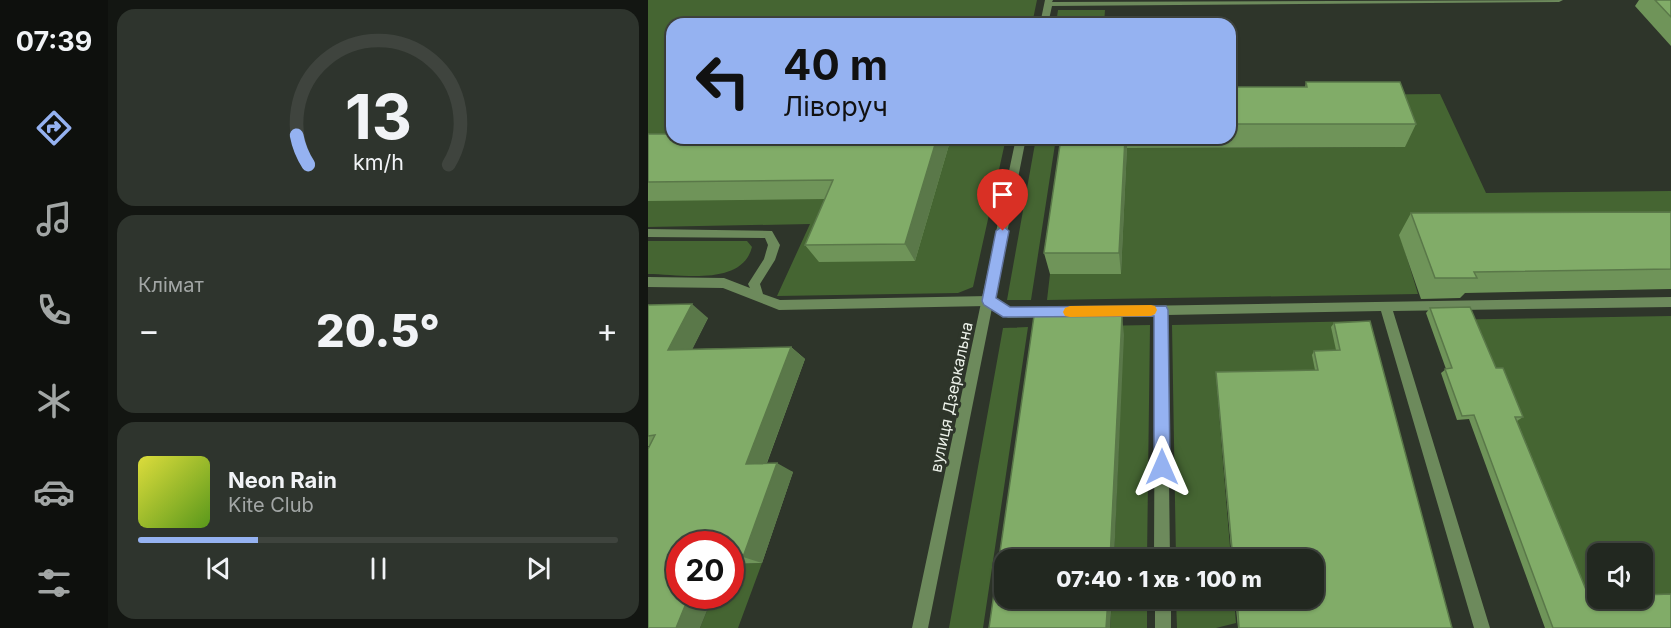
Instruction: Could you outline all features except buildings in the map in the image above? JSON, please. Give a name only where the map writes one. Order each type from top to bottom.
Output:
[{"type":"street","points":[[1045,18],[1049,2],[1558,0]]},
{"type":"street","name":"вулиця Дзеркальна","points":[[920,628],[1020,144]]},
{"type":"street","points":[[648,233],[768,234],[774,245],[769,260],[754,284],[758,296]]},
{"type":"street","points":[[648,282],[724,283],[779,305],[988,301],[1008,313],[1671,303]]},
{"type":"street","points":[[1386,307],[1482,628]]},
{"type":"street","points":[[1161,310],[1162,549]]},
{"type":"street","points":[[1163,609],[1163,628]]},
{"type":"green space","points":[[648,0],[1037,0],[1033,18],[666,18],[666,144],[1005,144],[973,287],[958,293],[777,296],[810,224],[648,227]]},
{"type":"green space","points":[[1058,10],[1105,10],[1104,18],[1057,18]]},
{"type":"green space","points":[[1440,94],[1486,193],[1671,191],[1671,252],[1400,235],[1418,294],[1047,300],[1050,274],[1121,274],[1127,148],[1405,147],[1236,96]]},
{"type":"green space","points":[[1035,144],[1055,144],[1031,300],[1007,300]]},
{"type":"green space","points":[[648,241],[747,241],[752,247],[746,260],[736,268],[723,273],[708,276],[648,274]]},
{"type":"green space","points":[[1671,316],[1671,595],[1653,596],[1653,543],[1587,543],[1587,609],[1597,609],[1594,628],[1510,421],[1517,421],[1429,320]]},
{"type":"green space","points":[[1366,321],[1367,326],[1316,374],[1216,376],[1230,549],[1176,549],[1172,325]]},
{"type":"green space","points":[[1150,325],[1147,549],[1114,549],[1123,336],[1041,335],[1042,327]]},
{"type":"green space","points":[[1028,327],[983,628],[949,628],[1003,328]]},
{"type":"green space","points":[[762,563],[738,628],[700,628],[708,609],[744,609],[744,564]]},
{"type":"green space","points":[[1111,609],[1147,609],[1147,628],[1110,628]]},
{"type":"green space","points":[[1176,609],[1235,609],[1236,623],[1216,628],[1177,628]]},
{"type":"slow traffic","points":[[1070,312],[1151,310]]},
{"type":"route","points":[[1003,231],[988,301],[1008,313],[1161,310],[1162,467]]}]
